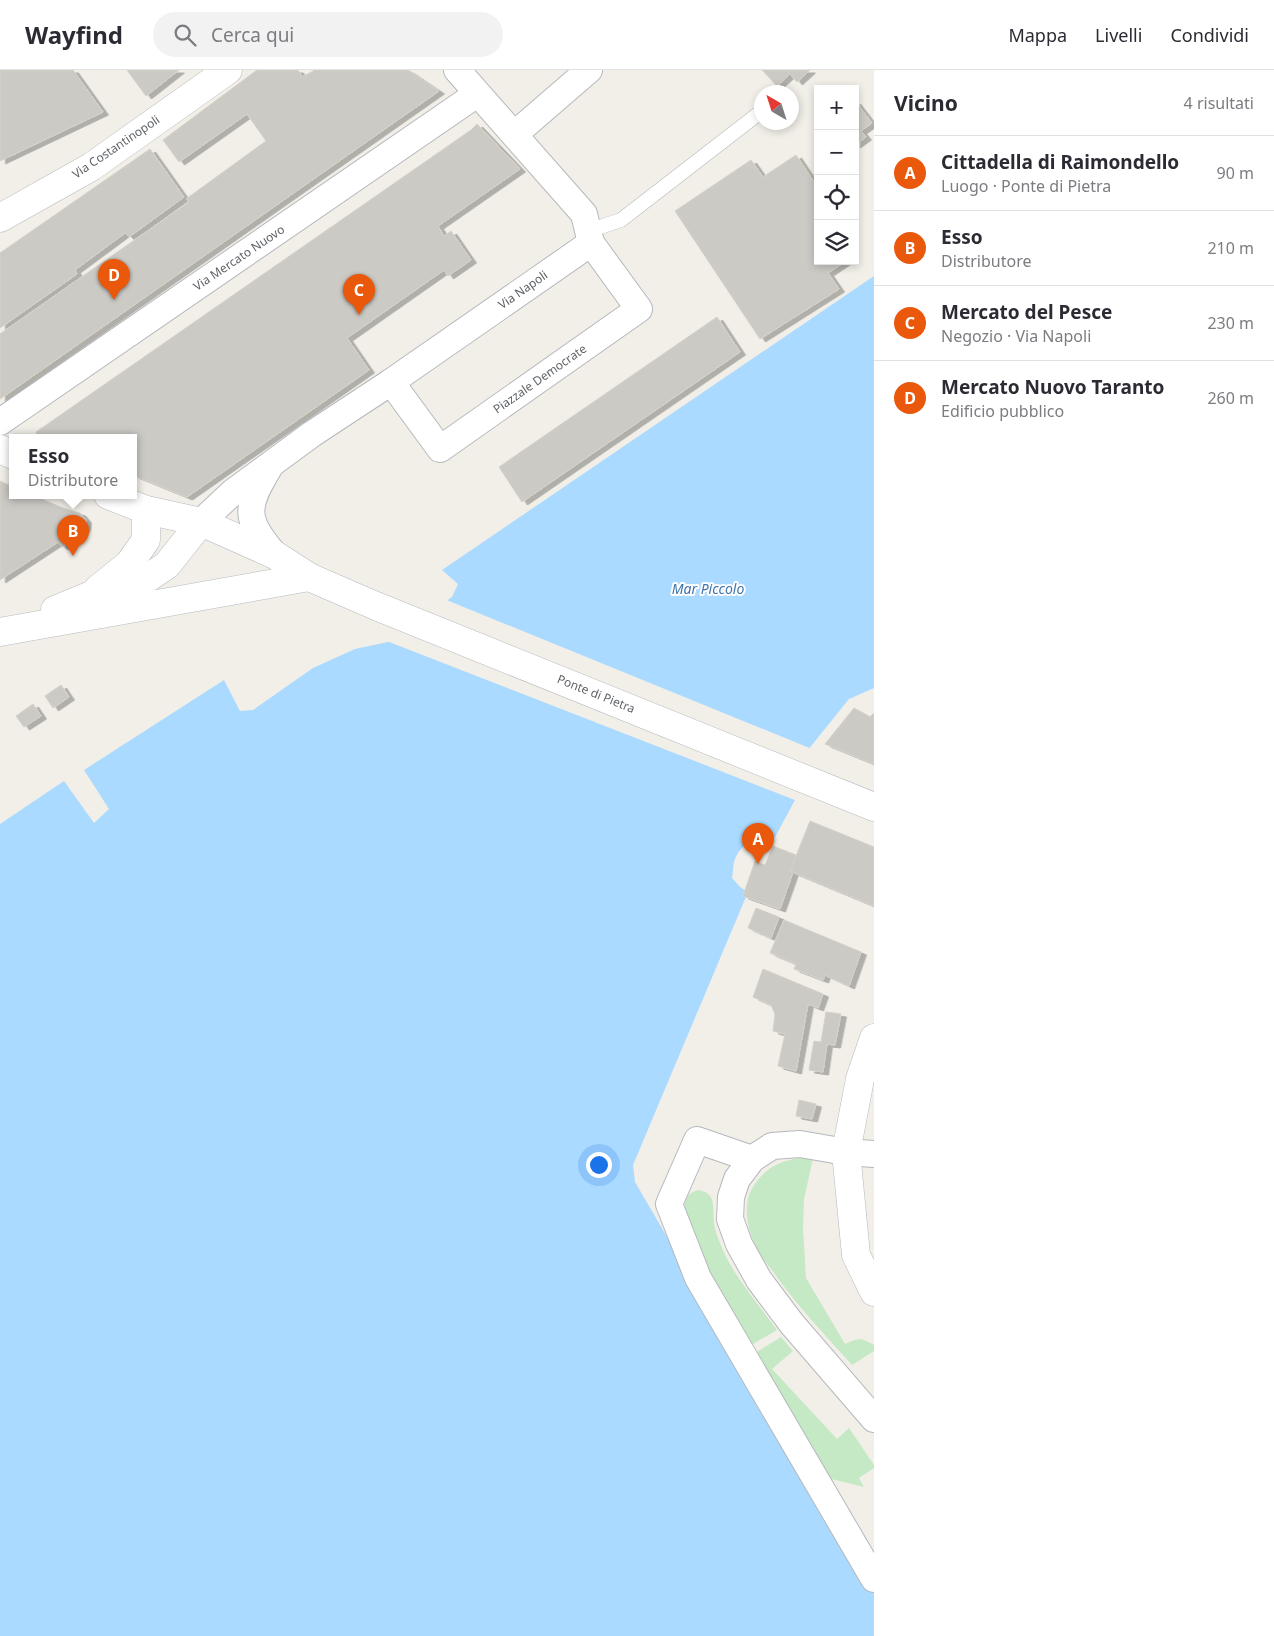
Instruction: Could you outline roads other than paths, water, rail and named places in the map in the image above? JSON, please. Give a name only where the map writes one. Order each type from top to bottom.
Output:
[{"type":"main road","name":"Via Costantinopoli","points":[[0,218],[91,167],[228,70]]},
{"type":"main road","points":[[118,499],[146,510],[201,522],[275,555],[309,577]]},
{"type":"main road","points":[[89,596],[129,564],[146,540],[146,510]]},
{"type":"main road","points":[[2,632],[89,596],[145,580],[167,565],[201,522]]},
{"type":"main road","points":[[2,632],[309,577]]},
{"type":"main road","name":"Ponte di Pietra","points":[[309,577],[376,606],[874,807]]},
{"type":"main road","points":[[874,1038],[860,1079],[862,1153],[856,1254],[874,1292]]},
{"type":"street","points":[[457,70],[584,214],[589,237]]},
{"type":"street","points":[[515,134],[589,70]]},
{"type":"street","name":"Via Mercato Nuovo","points":[[0,422],[478,94]]},
{"type":"street","name":"Via Napoli","points":[[201,522],[233,492],[272,463],[391,382],[589,237]]},
{"type":"street","name":"Piazzale Democrate","points":[[391,382],[440,449],[640,309],[589,237]]},
{"type":"street","points":[[272,463],[256,490],[251,516],[258,536],[275,555]]},
{"type":"street","points":[[752,1159],[697,1140],[669,1204],[698,1278],[874,1579]]},
{"type":"street","points":[[862,1153],[800,1144],[772,1146],[752,1159],[737,1178],[731,1197],[730,1219],[739,1244],[759,1280],[787,1317],[874,1419]]},
{"type":"lane","points":[[589,237],[621,220],[754,117]]},
{"type":"water","name":"Mar Piccolo","points":[[874,276],[874,688],[849,699],[803,756],[795,800],[775,837],[769,836],[756,839],[745,845],[736,856],[732,878],[740,887],[748,892],[633,1165],[635,1182],[874,1592],[874,1636],[0,1636],[0,824],[64,781],[94,823],[109,809],[84,770],[224,680],[240,711],[253,710],[313,668],[355,649],[388,642],[452,597],[458,584],[442,570]]},
{"type":"place","name":"Mercato Nuovo Taranto","points":[[114,300]]},
{"type":"place","name":"Mercato del Pesce","points":[[359,315]]},
{"type":"place","name":"Esso","points":[[73,556]]},
{"type":"place","name":"Cittadella di Raimondello","points":[[758,864]]}]
